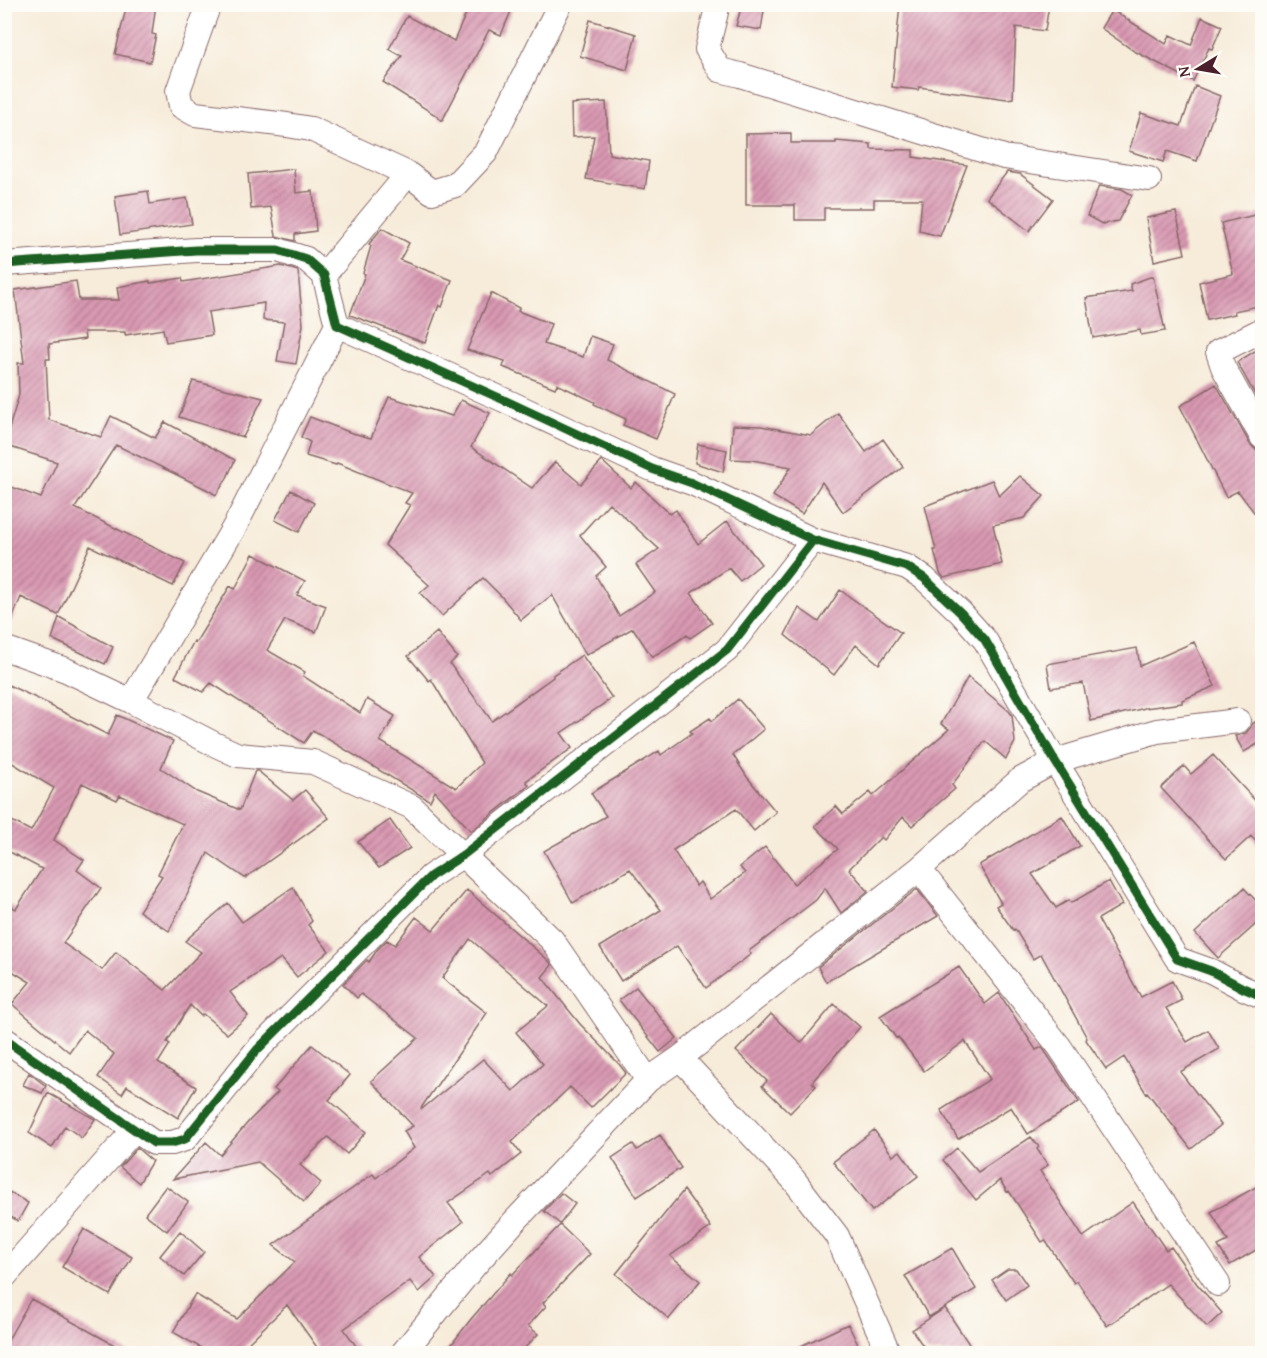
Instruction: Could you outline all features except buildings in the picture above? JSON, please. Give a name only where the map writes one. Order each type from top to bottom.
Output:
[{"type":"street","points":[[209,4],[178,91],[182,106],[195,114],[311,129],[408,174],[432,192],[455,185],[486,152],[560,4]]},
{"type":"street","points":[[718,4],[707,49],[720,70],[1004,157],[1149,179]]},
{"type":"street","points":[[324,275],[408,174]]},
{"type":"street","points":[[4,264],[196,250],[278,250],[306,259],[324,275],[337,325],[235,526],[131,701]]},
{"type":"street","points":[[337,325],[652,469],[692,483],[813,540],[907,567],[924,578],[961,613],[985,640],[1055,761],[1177,959],[1211,971],[1263,996]]},
{"type":"street","points":[[1263,330],[1218,352],[1223,367],[1263,437]]},
{"type":"street","points":[[4,1039],[154,1143],[172,1143],[185,1139],[257,1050],[431,876],[463,855],[727,650],[813,540]]},
{"type":"street","points":[[4,648],[66,670],[238,755],[313,762],[412,807],[552,940],[648,1080]]},
{"type":"street","points":[[402,1353],[511,1225],[648,1080],[681,1058],[919,869],[1020,780],[1055,761],[1157,730],[1238,721]]},
{"type":"street","points":[[919,869],[1059,1046],[1218,1284]]},
{"type":"street","points":[[681,1058],[818,1209],[837,1236],[889,1353]]},
{"type":"street","points":[[4,1277],[135,1129]]},
{"type":"cycle path","points":[[4,264],[196,250],[278,250],[306,259],[324,275],[337,325],[652,469],[692,483],[813,540],[907,567],[924,578],[961,613],[985,640],[1055,761],[1177,959],[1211,971],[1262,996]]},
{"type":"cycle path","points":[[4,1039],[154,1143],[172,1143],[185,1139],[257,1050],[431,876],[463,855],[727,650],[813,540]]}]
